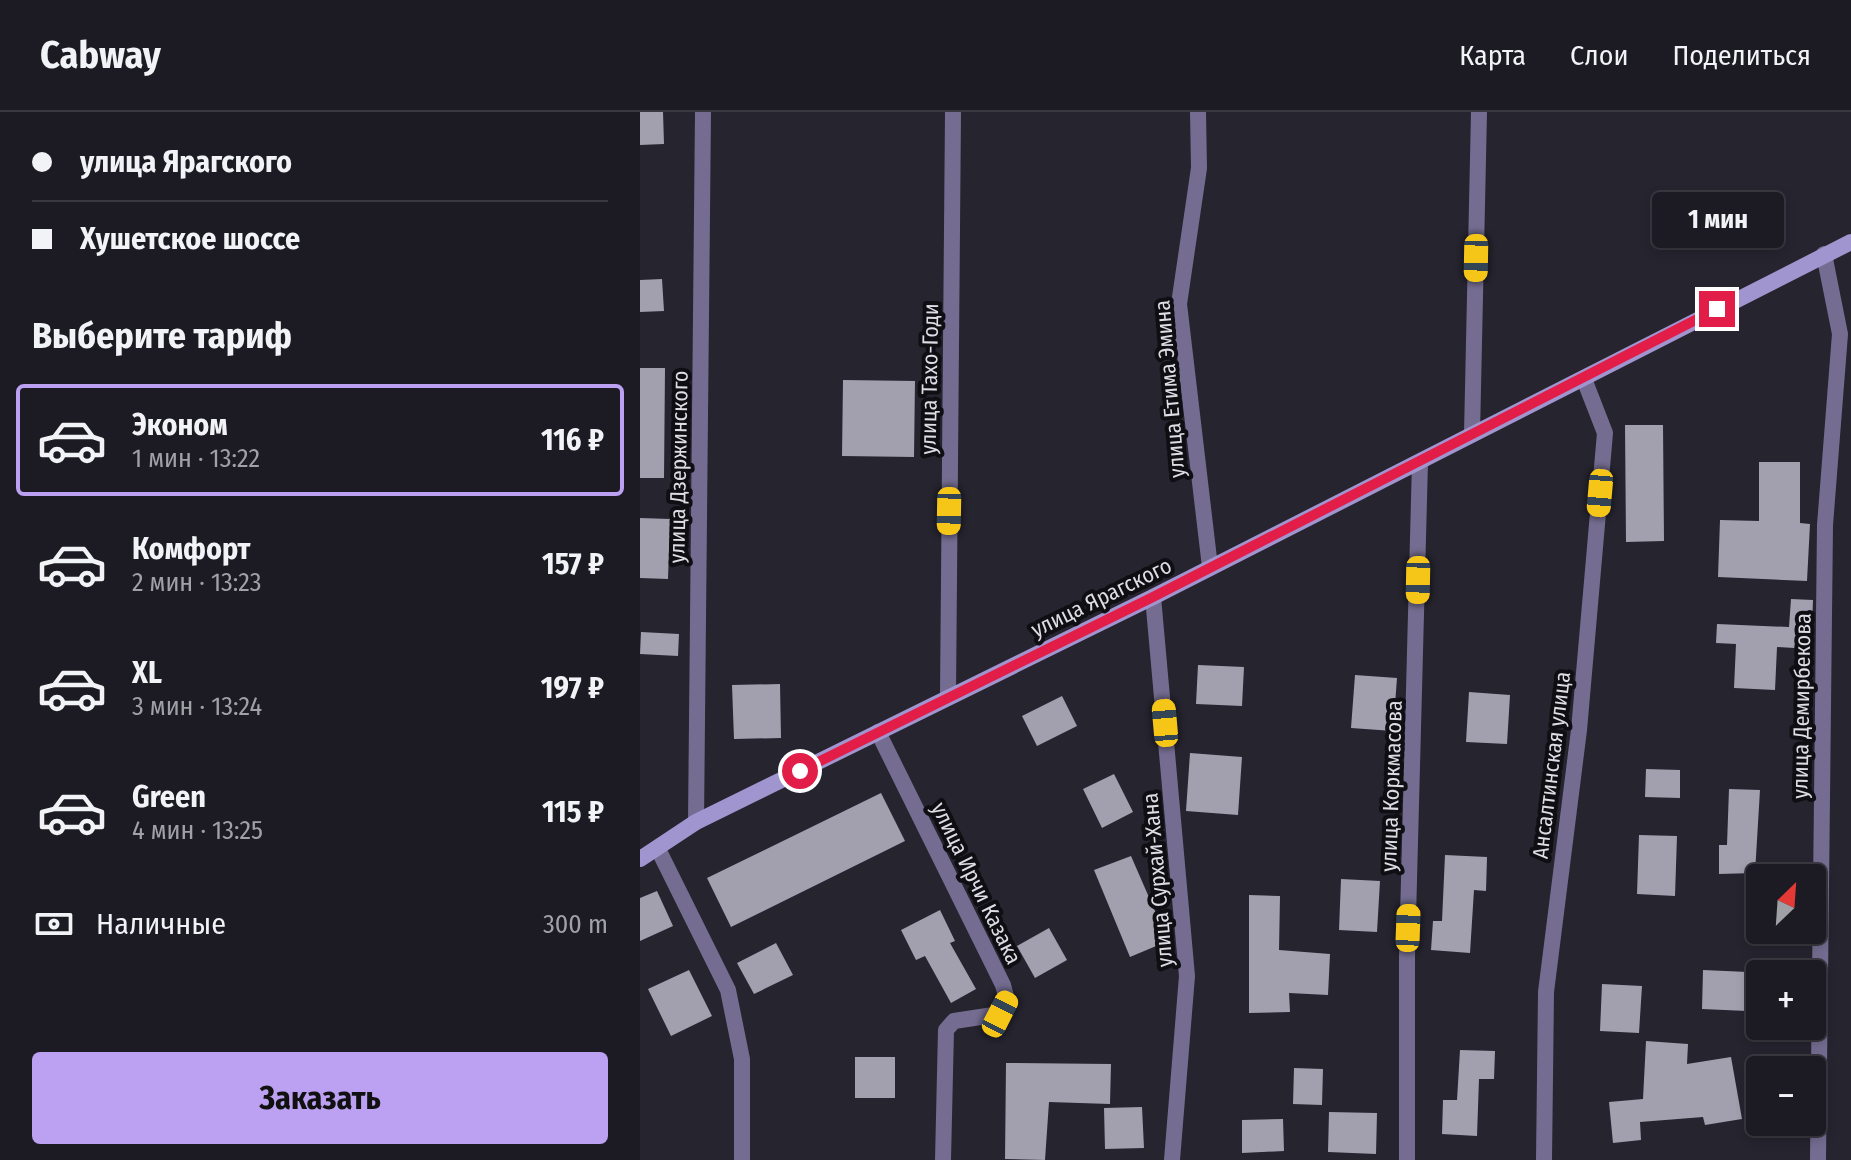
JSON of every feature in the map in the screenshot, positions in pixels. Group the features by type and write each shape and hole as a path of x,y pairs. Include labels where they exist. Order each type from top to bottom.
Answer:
{"main road":[{"name":"улица Ярагского","path":"640,859 696,822 948,695 1153,597 1851,242"}],"street":[{"name":"улица Дзержинского","path":"696,822 703,112"},
{"name":"улица Тахо-Годи","path":"948,695 953,112"},
{"name":"улица Етима Эмина","path":"1198,112 1199,168 1179,304 1210,567"},
{"path":"1472,434 1479,112"},
{"name":"улица Демирбекова","path":"1818,1160 1825,525 1840,334 1824,254"},
{"name":"Ансалтинская улица","path":"1544,1160 1546,992 1579,730 1605,433 1584,379"},
{"name":"улица Коркмасова","path":"1407,1160 1407,956 1420,462"},
{"name":"улица Сурхай-Хана","path":"1153,597 1187,976 1172,1160"},
{"name":"улица Ирчи Казака","path":"878,732 1007,1000 1000,1014 954,1021 946,1030 943,1160"},
{"path":"658,849 728,990 742,1059 742,1160"}],"building":[{"path":"640,112 663,112 664,144 640,145"},
{"path":"662,279 664,311 640,312 640,280"},
{"path":"640,368 665,368 664,478 640,478"},
{"path":"843,380 915,381 914,457 842,456"},
{"path":"1625,425 1663,425 1664,541 1626,542"},
{"path":"1759,462 1800,462 1800,523 1810,524 1807,581 1718,577 1720,520 1759,521"},
{"path":"640,518 670,519 668,579 640,578"},
{"path":"1791,599 1813,600 1811,649 1777,647 1775,690 1734,688 1736,644 1716,643 1717,624 1789,627"},
{"path":"641,632 679,634 678,656 640,654"},
{"path":"1198,665 1244,667 1242,706 1196,704"},
{"path":"1355,675 1397,678 1393,731 1351,728"},
{"path":"780,684 781,738 734,739 732,685"},
{"path":"1469,692 1510,695 1507,744 1466,742"},
{"path":"1062,696 1077,726 1037,746 1022,716"},
{"path":"1190,753 1242,757 1238,815 1186,811"},
{"path":"1646,769 1680,770 1680,798 1645,797"},
{"path":"1114,774 1133,812 1102,828 1083,789"},
{"path":"1729,789 1760,790 1756,864 1746,864 1746,873 1719,874 1719,845 1727,845"},
{"path":"881,793 905,841 731,927 707,878"},
{"path":"1639,835 1677,836 1675,896 1637,894"},
{"path":"1445,855 1487,857 1486,891 1474,890 1470,953 1431,950 1433,921 1442,921"},
{"path":"1131,856 1168,941 1130,957 1094,870"},
{"path":"1341,879 1380,881 1377,932 1339,930"},
{"path":"657,891 673,926 640,941 640,898"},
{"path":"1249,895 1280,896 1279,950 1330,954 1328,995 1289,993 1290,1012 1249,1013"},
{"path":"940,910 955,941 950,943 976,989 951,1003 925,956 916,960 901,930"},
{"path":"1049,928 1067,960 1035,978 1017,946"},
{"path":"776,943 793,975 754,994 737,963"},
{"path":"689,970 712,1016 671,1036 648,989"},
{"path":"1703,970 1746,972 1746,1011 1702,1009"},
{"path":"1602,984 1642,986 1639,1033 1600,1031"},
{"path":"1646,1041 1688,1044 1687,1064 1731,1057 1742,1119 1705,1125 1703,1117 1640,1122 1641,1140 1613,1143 1609,1102 1643,1099"},
{"path":"1460,1050 1495,1051 1494,1079 1479,1079 1477,1136 1442,1134 1443,1100 1457,1100"},
{"path":"855,1057 895,1057 895,1098 855,1098"},
{"path":"1006,1063 1111,1064 1110,1104 1049,1102 1045,1160 1005,1159"},
{"path":"1294,1068 1323,1069 1322,1105 1293,1104"},
{"path":"1142,1107 1144,1148 1105,1149 1104,1108"},
{"path":"1329,1112 1377,1113 1376,1154 1328,1152"},
{"path":"1283,1119 1284,1151 1242,1153 1242,1120"}],"route":[{"path":"800,771 948,695 1153,597 1717,309"}]}
